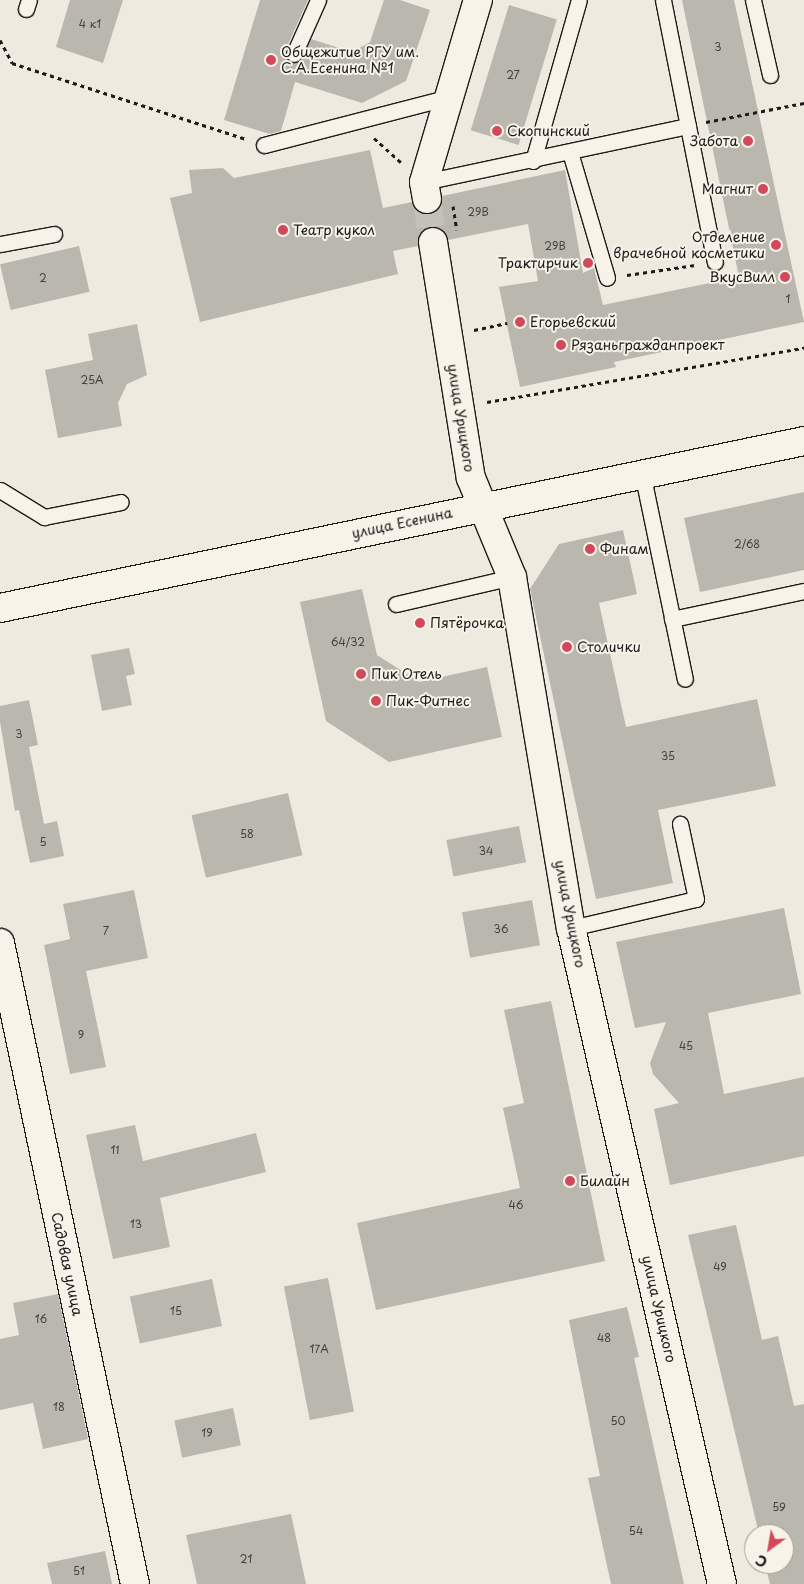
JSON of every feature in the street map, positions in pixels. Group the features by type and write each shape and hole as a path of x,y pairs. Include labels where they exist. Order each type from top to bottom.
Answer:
{"street":[{"path":"433,186 449,97 477,0"},
{"name":"улица Урицкого","path":"446,238 471,478 512,577 571,928 722,1584"},
{"name":"улица Есенина","path":"0,608 482,506 643,477 804,441"},
{"name":"Садовая улица","path":"0,943 135,1584"}],"lane":[{"path":"294,54 318,0"},
{"path":"533,161 579,0"},
{"path":"663,0 715,262"},
{"path":"753,0 770,75"},
{"path":"264,145 356,123 449,97"},
{"path":"433,186 570,152 688,126"},
{"path":"570,152 606,278"},
{"path":"0,244 54,234"},
{"path":"643,477 684,679"},
{"path":"0,490 44,517 121,502"},
{"path":"396,604 512,577"},
{"path":"672,619 804,591"},
{"path":"571,928 696,899 680,824"}],"path":[{"path":"0,40 12,63 264,145"},
{"path":"688,126 804,103"},
{"path":"356,123 433,186 446,238"},
{"path":"606,278 715,262"},
{"path":"472,320 476,339"},
{"path":"474,330 507,323"},
{"path":"487,402 804,348"},
{"path":"485,393 488,411"}],"building":[{"path":"70,0 123,0 103,63 56,47"},
{"path":"260,0 308,0 285,51 287,60 294,63 302,58 311,39 352,52 370,42 384,0 400,0 430,10 406,81 362,103 295,82 281,131 270,134 224,120"},
{"path":"682,0 734,0 804,322 614,362 616,367 520,387 499,287 538,281 528,224 448,240 439,228 430,227 419,236 418,246 393,251 398,274 200,322 170,198 192,193 189,170 223,168 234,178 370,150 383,208 412,202 422,214 437,211 442,196 565,170 583,273 594,268 603,305 739,277"},
{"path":"509,5 557,20 519,145 471,130"},
{"path":"79,246 90,292 11,310 0,264"},
{"path":"137,324 147,375 127,384 118,403 122,426 58,438 45,370 93,360 88,334"},
{"path":"804,492 804,570 700,592 684,518"},
{"path":"623,530 637,594 599,603 626,727 757,699 776,786 658,810 673,883 596,899 530,589 559,544"},
{"name":"Пик Отель","path":"362,589 377,655 419,682 487,667 502,737 389,762 326,721 300,602"},
{"path":"129,648 135,674 126,676 132,705 102,711 91,655"},
{"path":"29,700 38,745 29,747 44,824 57,821 64,856 30,863 19,810 15,811 0,722 0,706"},
{"path":"288,793 302,855 206,878 192,815"},
{"path":"519,826 526,862 453,876 446,840"},
{"path":"134,890 148,958 86,971 106,1067 70,1074 44,945 70,939 63,904"},
{"path":"532,900 540,945 470,958 462,912"},
{"path":"784,908 801,994 708,1013 724,1094 804,1077 804,1156 670,1185 654,1109 679,1103 653,1074 650,1063 666,1022 635,1028 616,942"},
{"path":"551,1001 605,1261 376,1310 357,1223 520,1188 503,1108 524,1103 504,1010"},
{"path":"135,1125 143,1161 256,1133 266,1172 160,1198 170,1247 113,1259 86,1135"},
{"path":"736,1225 762,1340 778,1336 794,1406 804,1404 804,1584 770,1584 768,1574 794,1574 794,1524 757,1524 688,1235"},
{"path":"328,1278 354,1412 310,1420 284,1287"},
{"path":"212,1279 222,1326 140,1343 130,1296"},
{"path":"58,1294 88,1439 43,1449 33,1403 0,1410 0,1339 19,1335 13,1303"},
{"path":"627,1307 639,1357 634,1358 684,1584 611,1584 588,1478 600,1476 569,1320"},
{"path":"233,1408 241,1445 182,1458 174,1420"},
{"path":"291,1514 306,1584 197,1584 186,1535"},
{"path":"105,1551 112,1584 52,1584 47,1563"}],"tunnel":[{"path":"427,199 433,242"}],"place":[{"name":"Общежитие РГУ им. С.А.Есенина №1","path":"271,60"},
{"name":"Скопинский","path":"497,131"},
{"name":"Забота","path":"748,141"},
{"name":"Магнит","path":"763,189"},
{"name":"Театр кукол","path":"283,230"},
{"name":"Отделение врачебной косметики","path":"776,245"},
{"name":"Трактирчик","path":"588,263"},
{"name":"ВкусВилл","path":"785,277"},
{"name":"Егорьевский","path":"520,322"},
{"name":"Рязаньгражданпроект","path":"561,345"},
{"name":"Финам","path":"590,549"},
{"name":"Пятёрочка","path":"420,623"},
{"name":"Столички","path":"567,647"},
{"name":"Пик Отель","path":"361,674"},
{"name":"Пик-Фитнес","path":"376,701"},
{"name":"Билайн","path":"570,1181"}]}
